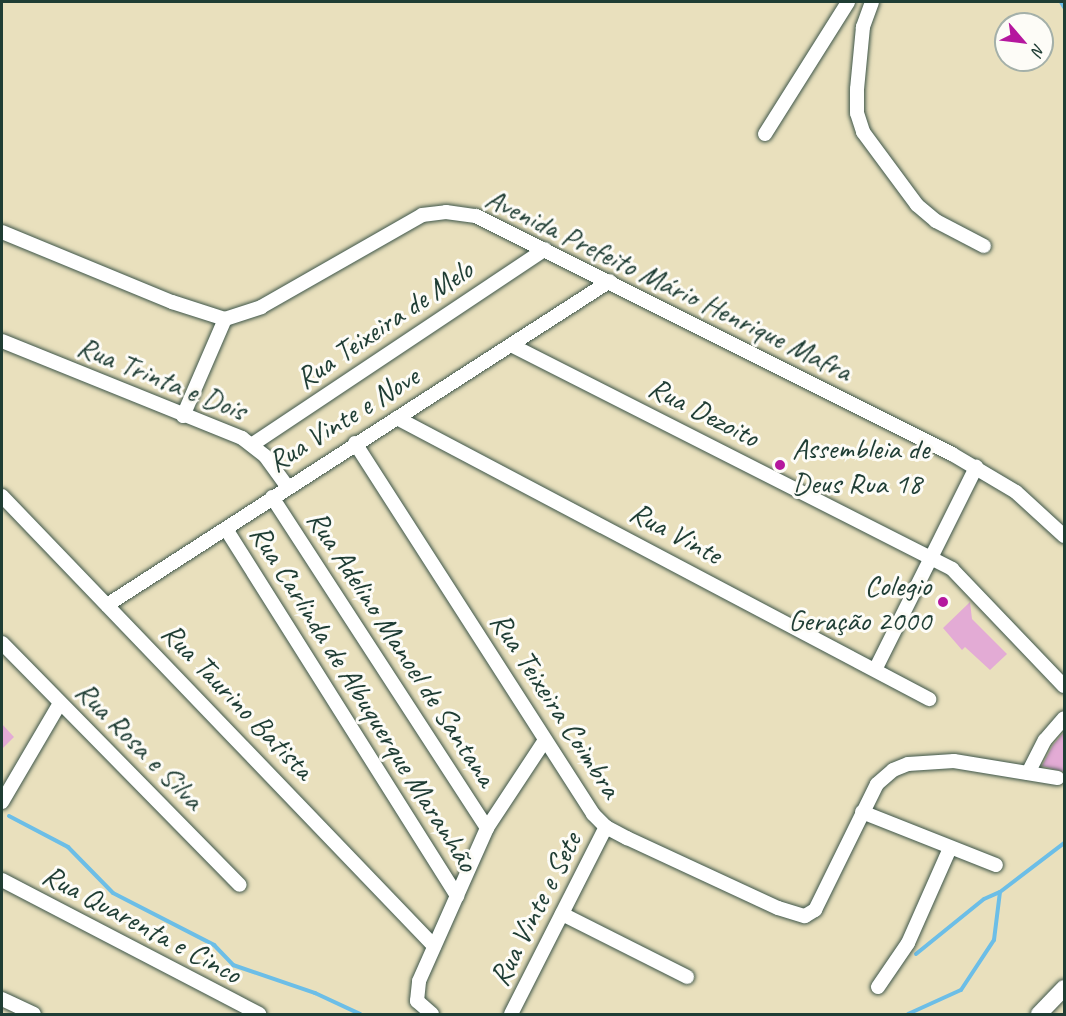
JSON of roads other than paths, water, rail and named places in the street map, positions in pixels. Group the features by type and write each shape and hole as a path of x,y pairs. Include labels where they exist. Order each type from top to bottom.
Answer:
{"street":[{"path":"765,134 848,2"},
{"path":"872,2 863,27 857,89 857,113 863,132 917,205 936,221 984,246"},
{"name":"Avenida Prefeito Mário Henrique Mafra","path":"225,319 261,307 422,215 446,212 476,216 610,281 976,467 1016,492 1065,536"},
{"path":"2,232 172,303 225,319 183,416"},
{"name":"Rua Teixeira de Melo","path":"253,444 545,249"},
{"name":"Rua Vinte e Nove","path":"107,605 226,529 287,486 610,281"},
{"name":"Rua Trinta e Dois","path":"2,341 253,444 287,486"},
{"name":"Rua Dezoito","path":"511,345 933,558 971,586 1065,686"},
{"name":"Rua Vinte","path":"397,418 876,668 929,699"},
{"name":"Rua Teixeira Coimbra","path":"355,443 545,740 606,827 778,908 805,916 815,910 862,812 885,776 908,764 954,761 1058,778"},
{"path":"876,668 933,558 976,467"},
{"name":"Rua Taurino Batista","path":"2,496 434,946"},
{"name":"Rua Adelino Manoel de Santana","path":"272,497 487,828"},
{"name":"Rua Carlinda de Albuquerque Maranhão","path":"226,529 458,896"},
{"name":"Rua Rosa e Silva","path":"2,643 240,885"},
{"path":"2,802 60,704"},
{"path":"1028,773 1040,748 1065,718"},
{"path":"432,1014 420,1007 416,994 434,946 487,828 545,740"},
{"path":"862,812 996,865"},
{"name":"Rua Vinte e Sete","path":"511,1014 606,827"},
{"path":"878,987 908,943 950,848"},
{"name":"Rua Quarenta e Cinco","path":"2,880 259,1014"},
{"path":"562,914 687,977"},
{"path":"1039,1014 1065,988"},
{"path":"2,999 33,1014"}],"waterway":[{"path":"1061,2 1064,7"},
{"path":"9,816 68,847 113,893 214,945 233,965 315,993 360,1014"},
{"path":"908,1014 961,990 994,940 1000,892 1064,843"},
{"path":"916,954 984,899 1000,892"}],"place":[{"name":"Assembleia de Deus Rua 18","path":"780,465"},
{"name":"Colegio Geração 2000","path":"943,602"}]}
